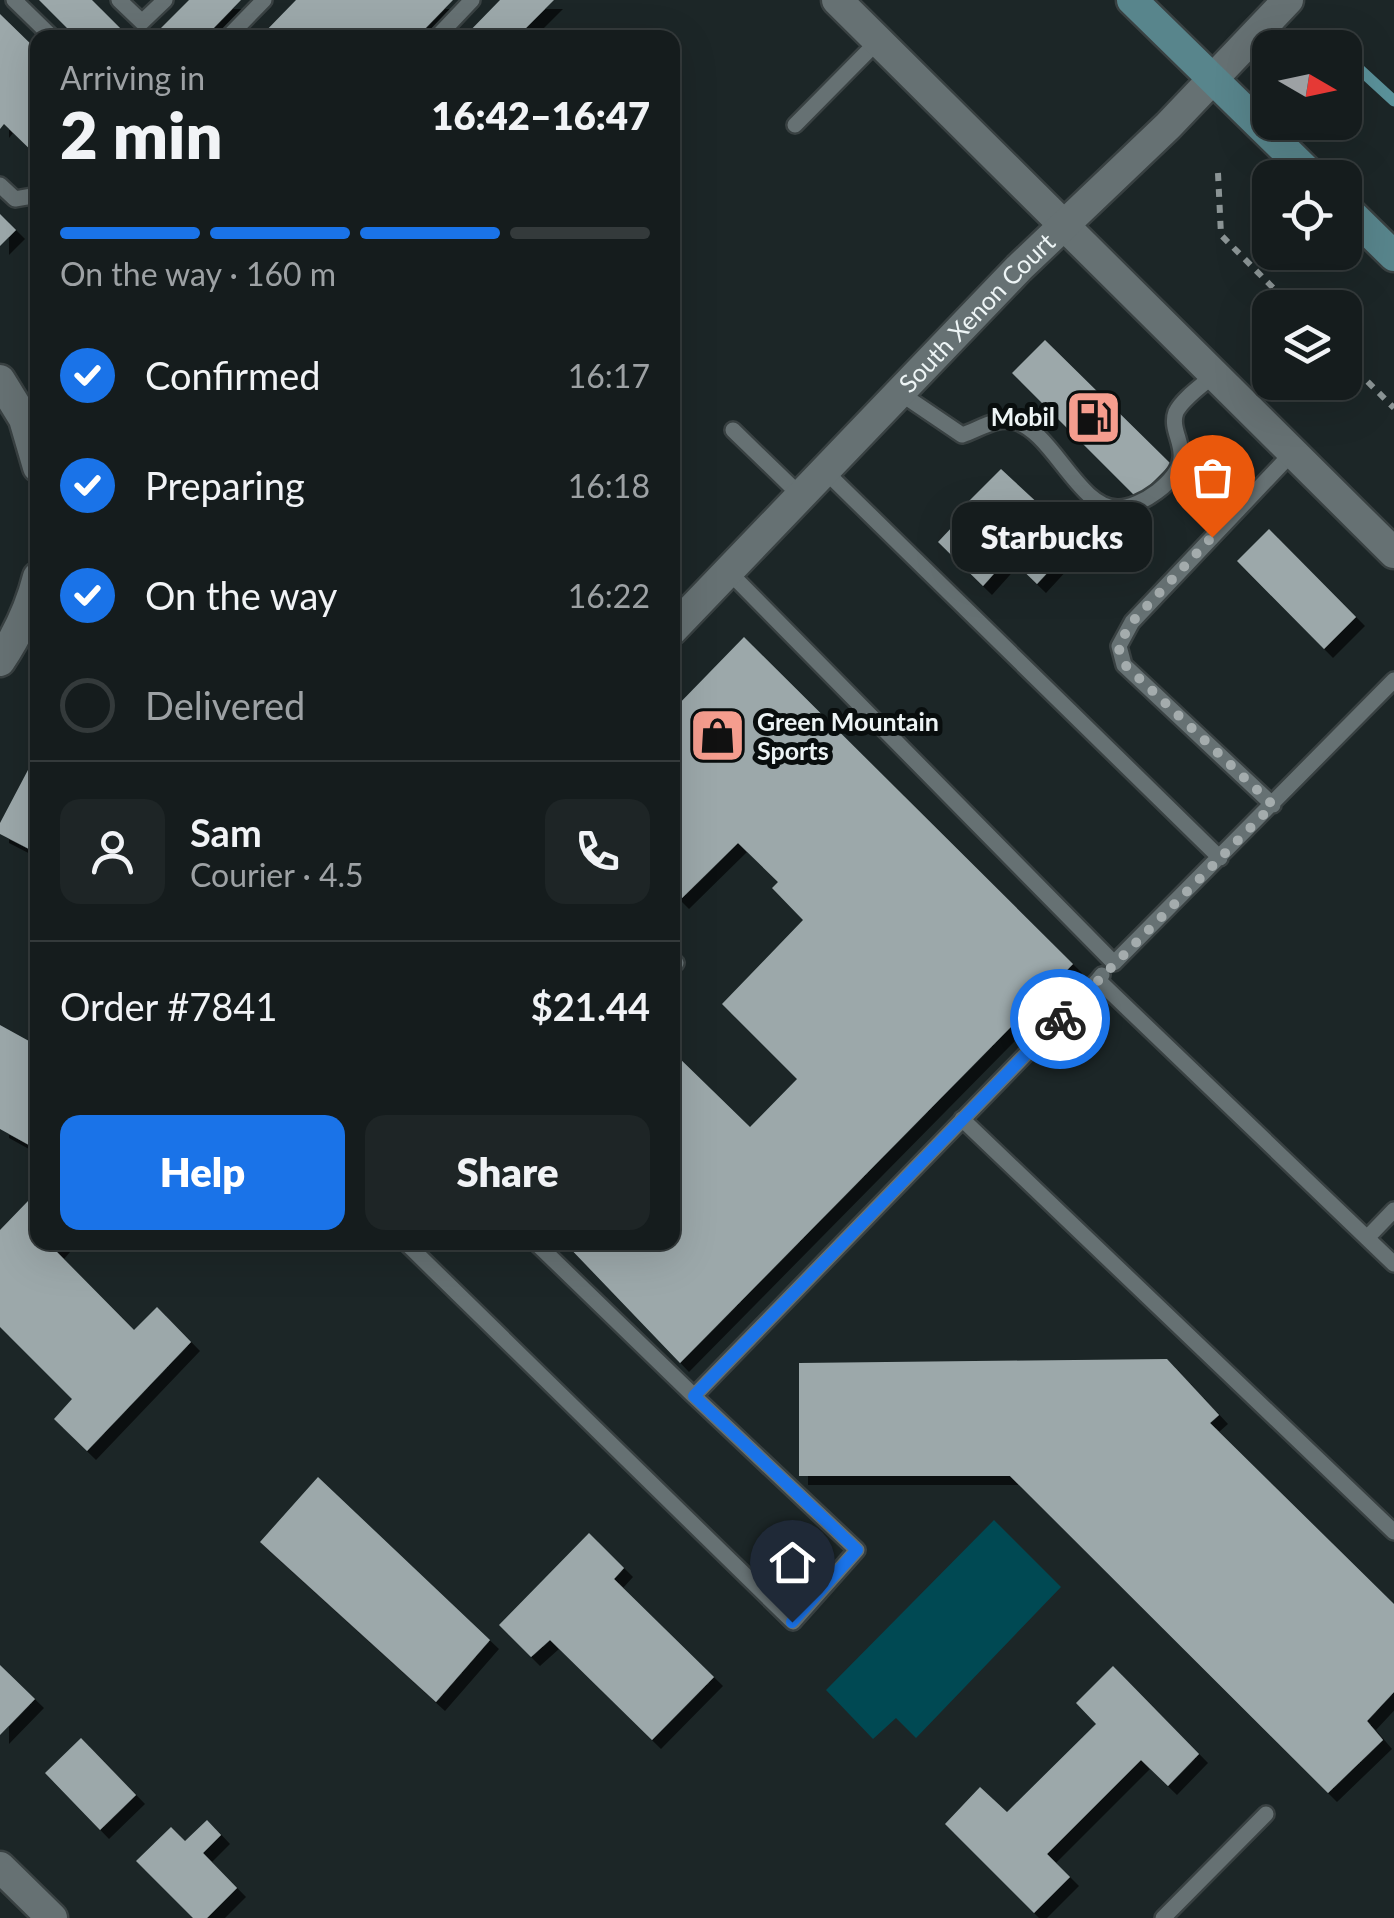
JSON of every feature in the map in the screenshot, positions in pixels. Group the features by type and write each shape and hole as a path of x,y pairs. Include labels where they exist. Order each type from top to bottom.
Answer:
{"main road":[{"path":"1132,0 1296,160"},
{"path":"1362,225 1394,256"}],"street":[{"path":"837,0 1394,553"},
{"name":"South Xenon Court","path":"680,622 1064,223 1168,126 1288,0"},
{"path":"0,380 24,420 30,440"},
{"path":"0,662 27,636 30,606"},
{"path":"0,1867 52,1918"}],"lane":[{"path":"14,0 45,30"},
{"path":"119,0 142,22 164,0"},
{"path":"235,30 264,0"},
{"path":"444,30 472,0"},
{"path":"795,125 878,40"},
{"path":"0,184 14,199 30,197"},
{"path":"900,393 962,435 1012,420 1028,427 1098,502 1119,508 1144,500 1174,476 1181,458 1174,424 1177,410 1215,374"},
{"path":"733,430 801,496"},
{"path":"1273,805 1124,664 1118,646 1132,622 1293,452"},
{"path":"825,471 1220,858"},
{"path":"729,572 1114,963"},
{"path":"694,1396 1114,963 1391,688"},
{"path":"1098,980 1394,1264"},
{"path":"962,1119 1394,1532"},
{"path":"1367,1238 1394,1210"},
{"path":"413,1250 792,1622 857,1550 544,1250"},
{"path":"1163,1918 1266,1814"}],"path":[{"path":"1218,173 1221,235 1275,290"},
{"path":"1362,376 1394,408"}],"shaded area":[{"path":"994,1520 1061,1587 916,1738 896,1718 873,1739 826,1690"}],"building":[{"path":"39,0 92,0 122,30 69,30"},
{"path":"189,0 241,0 212,30 159,30"},
{"path":"296,0 453,0 424,30 267,30"},
{"path":"500,0 554,0 524,30 471,30"},
{"path":"0,14 30,43 30,149 4,124 0,129"},
{"path":"0,214 16,230 0,246"},
{"path":"1045,340 1171,464 1137,498 1012,373"},
{"path":"1001,469 1056,520 1051,525 1073,545 1037,584 1009,557 983,586 938,542 970,508 966,504"},
{"path":"1269,529 1356,617 1324,649 1237,561"},
{"path":"744,637 1073,964 680,1363 572,1250 680,1250 680,1059 750,1127 797,1079 722,1004 803,920 772,888 778,882 738,843 680,900 680,703"},
{"path":"30,766 30,849 0,834 0,823"},
{"path":"0,1025 30,1042 30,1146 0,1129"},
{"path":"28,1201 30,1250 55,1250 134,1330 157,1307 191,1342 87,1451 54,1419 72,1399 0,1327 0,1230"},
{"path":"1167,1359 1219,1415 1210,1423 1394,1604 1394,1692 1367,1721 1383,1740 1328,1793 1010,1476 799,1476 799,1363"},
{"path":"318,1477 490,1640 436,1702 260,1542"},
{"path":"589,1533 624,1568 614,1579 714,1677 652,1740 550,1640 531,1657 499,1625"},
{"path":"0,1665 35,1699 0,1735"},
{"path":"1113,1666 1199,1754 1168,1786 1141,1760 1047,1854 1070,1877 1034,1913 945,1824 980,1787 1007,1812 1096,1724 1076,1703"},
{"path":"81,1738 136,1795 100,1830 45,1773"},
{"path":"207,1820 221,1835 203,1853 237,1888 207,1918 193,1918 136,1861 171,1827 185,1841"}],"waterway":[{"path":"1362,72 1394,101"}],"way so far":[{"path":"1060,1019 1273,805 1124,664 1118,646 1132,622 1212,537"}],"place":[{"name":"Mobil","path":"1094,417"},
{"name":"Starbucks","path":"1212,537"},
{"name":"Green Mountain Sports","path":"718,736"}],"route":[{"path":"792,1622 857,1550 694,1396 1060,1019"}]}
